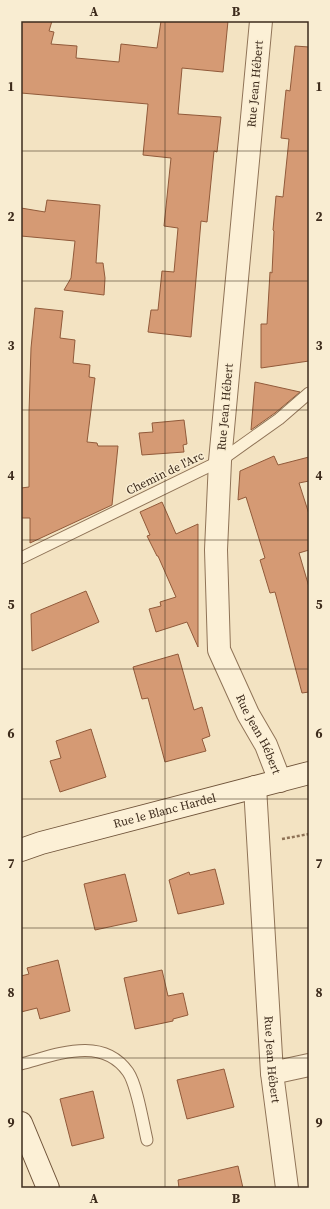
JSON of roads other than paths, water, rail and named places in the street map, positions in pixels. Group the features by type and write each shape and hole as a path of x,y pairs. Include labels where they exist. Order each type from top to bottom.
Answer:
{"street":[{"name":"Rue Jean Hébert","path":"261,21 220,461 216,550 219,650 248,714 266,744 280,781"},
{"name":"Rue le Blanc Hardel","path":"21,850 41,843 309,773"},
{"name":"Rue Jean Hébert","path":"254,787 272,1073 287,1188"},
{"path":"272,1073 309,1065"},
{"path":"21,1123 48,1188"}],"lane":[{"name":"Chemin de l'Arc","path":"21,558 220,461 279,419 309,393"},
{"path":"21,1064 70,1050 96,1051 116,1060 128,1073 135,1090 147,1140"}]}
